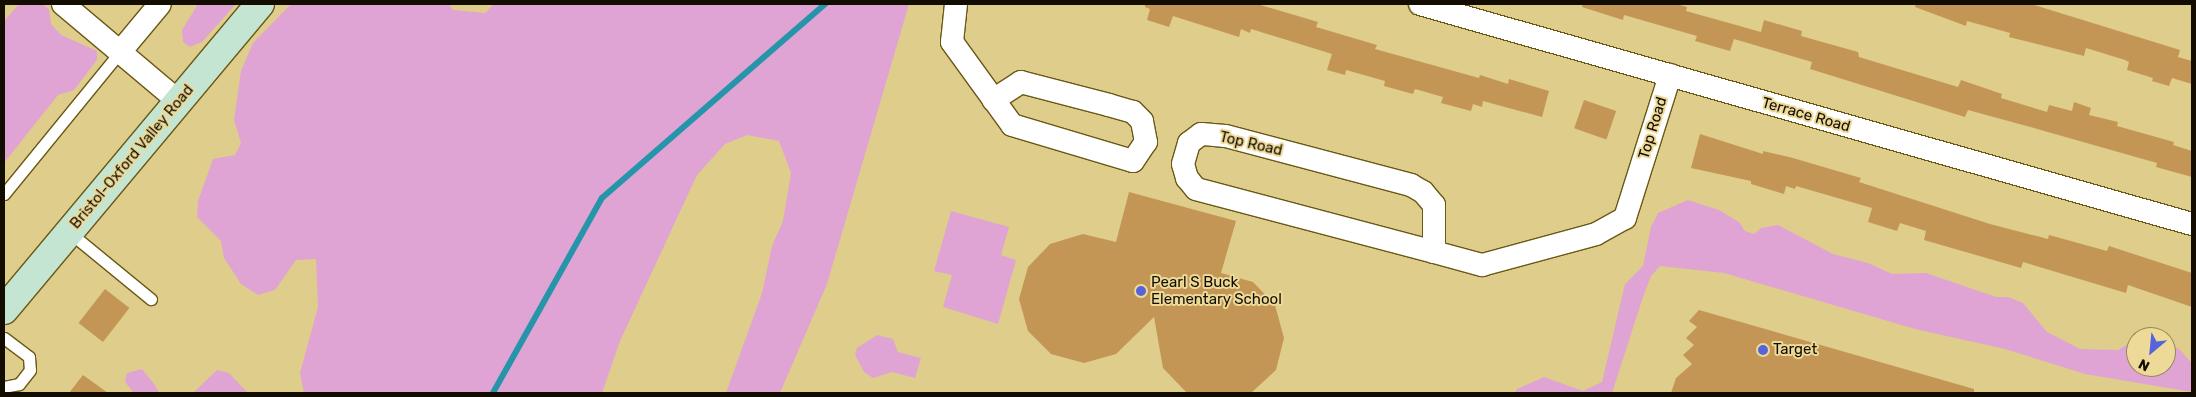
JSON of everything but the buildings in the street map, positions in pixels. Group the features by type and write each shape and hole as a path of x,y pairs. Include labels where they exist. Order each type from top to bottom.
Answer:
{"main road":[{"name":"Bristol-Oxford Valley Road","path":"4,310 260,4"}],"street":[{"path":"63,4 178,101"},
{"path":"120,52 160,4"},
{"path":"956,4 952,42 993,100 1012,125 1133,161 1146,142 1142,121 1133,112 1109,105 1022,82 993,100"},
{"name":"Terrace Road","path":"1420,4 2192,224"},
{"name":"Top Road","path":"1434,252 1434,205 1423,192 1411,185 1225,136 1201,134 1189,143 1183,164 1187,178 1196,189 1482,265 1596,234 1624,218 1670,75"}],"lane":[{"path":"4,194 120,52"},
{"path":"69,232 152,299"},
{"path":"4,338 29,357 30,370 19,384 4,386"}],"shaded area":[{"path":"19,4 42,4 49,9 51,24 61,35 97,51 97,60 74,90 58,95 4,163 4,21"},
{"path":"198,4 236,4 202,42 190,47 183,42 182,30"},
{"path":"291,4 449,4 453,10 485,13 494,4 909,4 827,284 780,393 726,393 762,293 772,246 783,221 791,173 779,141 747,135 725,144 697,175 620,341 602,393 304,393 300,373 318,307 316,259 296,260 275,290 258,295 241,284 224,258 221,241 197,217 198,201 213,159 235,155 241,143 234,120 241,71 253,43"},
{"path":"1688,200 1719,210 1739,222 1745,231 1754,234 1761,228 1778,225 1833,254 1868,263 1892,274 1926,273 1996,297 2008,297 2023,303 2047,332 2080,349 2118,350 2126,345 2126,377 2176,377 2176,348 2192,363 2192,392 2085,374 2005,349 1915,329 1724,273 1660,266 1651,276 1612,393 1515,393 1517,389 1544,377 1583,391 1602,382 1625,284 1643,266 1651,227 1658,213"},
{"path":"951,211 1009,227 1001,255 1016,260 998,324 943,307 952,275 934,271"},
{"path":"877,335 893,339 898,352 921,358 915,378 892,372 873,378 864,372 855,355 857,348"},
{"path":"142,369 159,393 134,393 125,382 127,373"},
{"path":"217,370 229,373 248,393 193,393"}],"waterway":[{"path":"493,393 602,198 825,4"}],"place":[{"name":"Pearl S Buck Elementary School","path":"1141,291"},
{"name":"Target","path":"1763,350"}]}
